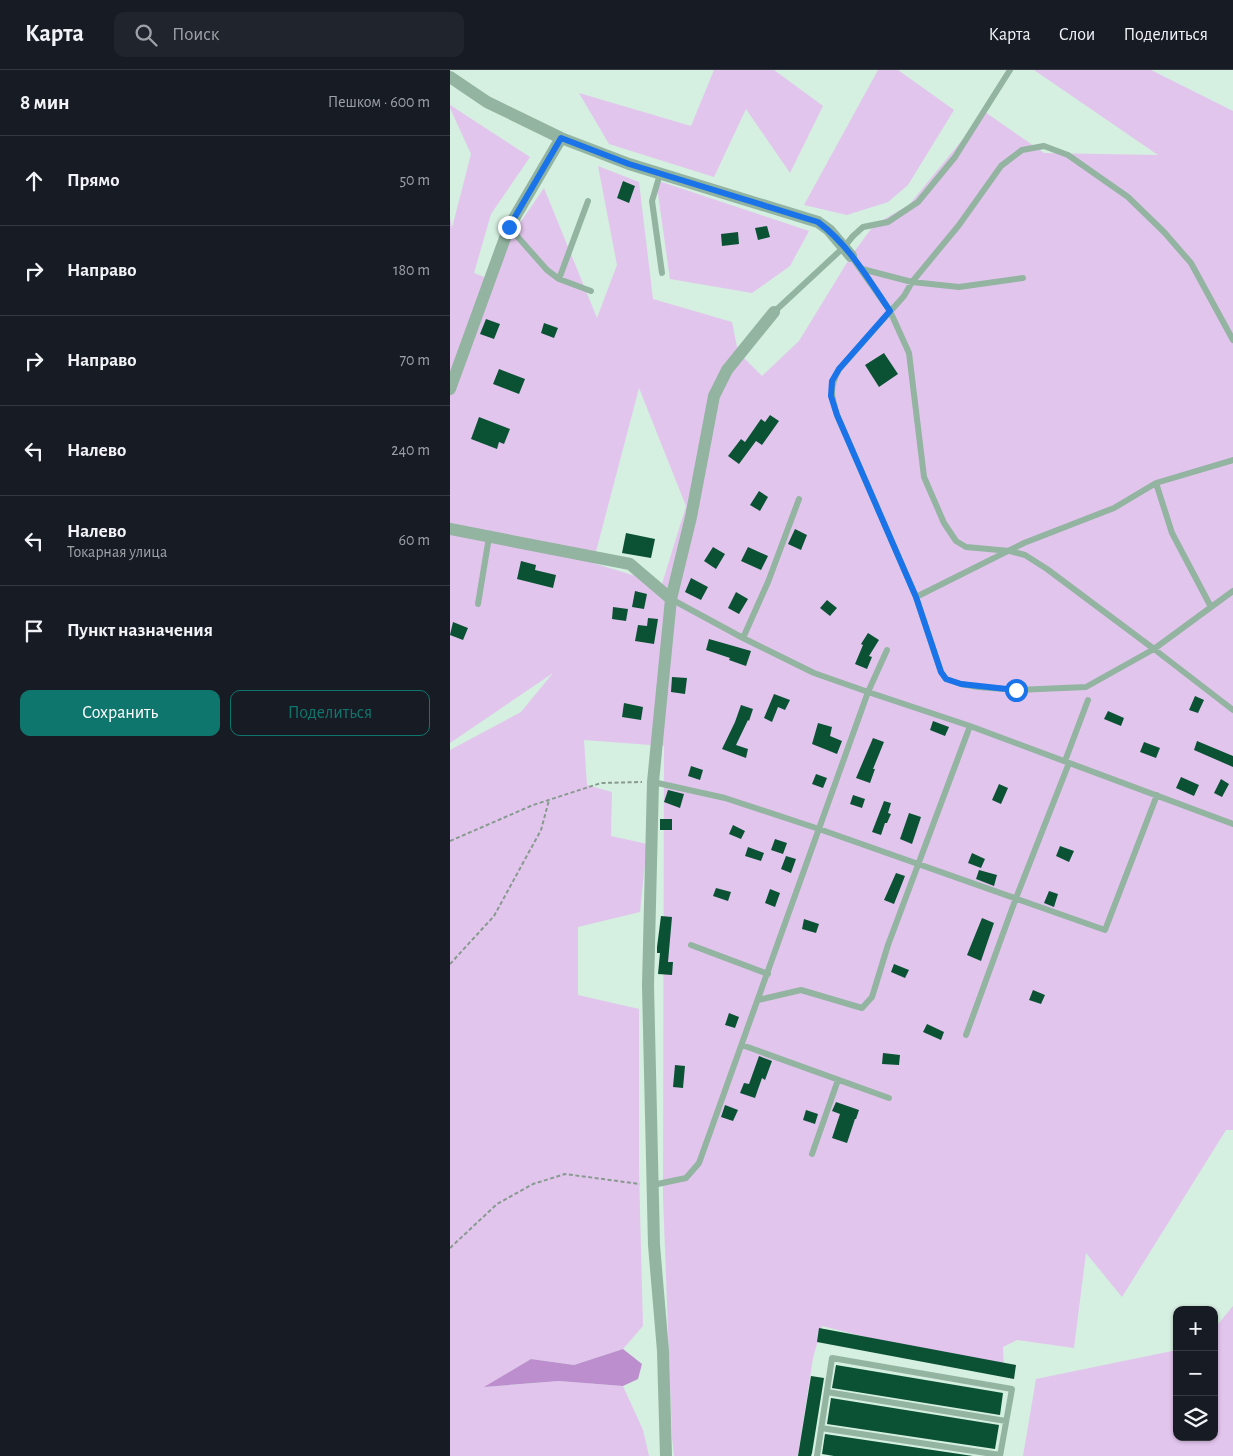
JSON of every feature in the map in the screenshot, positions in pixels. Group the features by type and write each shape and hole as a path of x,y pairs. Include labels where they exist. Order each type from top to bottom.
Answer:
{"street":[{"path":"450,77 487,102 561,138 629,164 818,222 829,230 848,251"},
{"path":"450,389 509,227 561,138"},
{"path":"666,1456 663,1351 654,1244 648,985 652,782 671,599 691,517 714,396 727,370 774,312"},
{"path":"450,529 630,564 671,599"}],"lane":[{"path":"774,312 848,251 852,236 863,227 888,222 918,202 955,157 1010,70"},
{"path":"1233,340 1191,263 1164,232 1128,197 1068,155 1044,146 1022,150 1001,166 959,225 912,282 904,296 839,369 832,381 831,396 837,415 916,597 941,672 946,679 961,684 1016,690 1086,687 1154,649 1233,590"},
{"path":"660,174 652,201 662,273"},
{"path":"559,279 588,201"},
{"path":"509,227 547,270 559,279 591,291"},
{"path":"848,251 890,311 909,353 924,477 944,524 956,541 966,547 1010,551 1025,555 1047,569 1233,710"},
{"path":"862,269 912,282 959,287 1023,278"},
{"path":"916,597 1024,543 1114,508 1156,483 1233,460"},
{"path":"1156,483 1172,533 1211,607"},
{"path":"742,638 768,582 799,499"},
{"path":"478,604 488,537"},
{"path":"671,599 742,638 814,673 970,726 1233,824"},
{"path":"653,1185 686,1178 699,1163 868,692 887,650"},
{"path":"966,1035 1088,700"},
{"path":"758,1000 801,990 862,1008 872,997 888,945 970,726"},
{"path":"652,782 725,798 819,829 1105,930 1157,795"},
{"path":"690,945 768,974"},
{"path":"742,1045 889,1098"},
{"path":"812,1154 838,1080"},
{"path":"817,1456 826,1392 832,1358 1012,1389 1000,1456 821,1428"},
{"path":"826,1392 1006,1421"}],"path":[{"path":"450,841 533,805 601,783 652,782"},
{"path":"450,964 494,916 541,830 549,800"},
{"path":"450,1248 498,1204 533,1184 564,1174 653,1185"}],"shaded area":[{"path":"714,70 774,70 823,106 790,173 746,109 714,177 609,144 579,93 691,126"},
{"path":"878,70 898,70 954,110 908,185 888,202 847,215 804,205"},
{"path":"1034,70 1151,70 1233,111 1233,1130 1226,1130 1122,1297 1086,1253 1074,1348 1017,1340 1003,1347 1004,1372 822,1326 813,1358 798,1456 674,1456 663,1196 664,746 584,740 587,785 612,792 611,836 647,844 640,912 578,927 578,995 639,1009 639,1171 643,1326 623,1349 574,1365 531,1359 485,1387 559,1381 623,1386 643,1430 649,1456 450,1456 450,750 521,712 553,673 450,743 450,218 452,228 471,154 450,105 530,157 491,214 474,273 492,280 513,233 544,188 597,318 617,265 598,166 639,182 653,299 732,322 738,352 762,376 799,341 851,256 874,225 909,205 985,112 1044,153 1158,155","holes":["639,388 686,506 662,584 593,563"]},
{"path":"656,180 809,231 790,266 752,293 670,279"},
{"path":"1233,1306 1233,1456 1023,1456 1036,1379 1173,1351 1173,1441 1218,1441 1218,1324"},
{"path":"623,1349 642,1364 638,1379 623,1386 559,1381 484,1387 531,1359 574,1365"}],"building":[{"path":"623,181 635,186 629,203 617,198"},
{"path":"767,226 770,237 758,240 755,228"},
{"path":"738,232 739,244 722,246 721,234"},
{"path":"486,319 500,324 494,339 480,334"},
{"path":"544,323 558,328 554,338 541,333"},
{"path":"884,353 898,374 879,387 865,365"},
{"path":"499,369 525,379 519,394 493,384"},
{"path":"770,415 779,421 762,445 756,441 739,464 728,456 741,439 745,442 761,419 765,422"},
{"path":"479,417 510,429 504,444 499,442 497,449 471,439"},
{"path":"759,491 768,497 760,511 750,505"},
{"path":"795,529 807,535 801,550 788,544"},
{"path":"626,533 655,539 651,558 622,553"},
{"path":"713,547 725,554 716,569 704,561"},
{"path":"748,547 768,556 761,570 741,561"},
{"path":"521,561 536,565 535,570 556,575 553,588 517,579"},
{"path":"691,578 708,587 701,600 685,592"},
{"path":"635,591 647,594 644,609 632,607"},
{"path":"736,592 748,599 739,614 728,608"},
{"path":"827,600 837,608 830,616 820,608"},
{"path":"613,607 628,609 626,621 612,619"},
{"path":"648,618 658,619 654,644 635,641 638,625 647,626"},
{"path":"453,622 468,628 463,640 450,635"},
{"path":"868,633 879,640 869,656 872,657 867,669 855,664 863,645 861,644"},
{"path":"709,639 751,651 746,666 706,650"},
{"path":"672,677 687,678 685,694 671,692"},
{"path":"774,694 790,700 785,710 778,707 772,722 764,718"},
{"path":"1195,696 1204,700 1198,713 1189,710"},
{"path":"624,703 643,707 641,720 622,717"},
{"path":"741,705 753,709 749,721 736,745 748,749 746,758 722,749"},
{"path":"1108,711 1124,718 1121,726 1104,719"},
{"path":"933,721 949,727 945,736 930,730"},
{"path":"818,723 832,727 830,736 842,741 837,754 812,744"},
{"path":"873,738 884,742 873,769 875,769 870,783 856,778"},
{"path":"1197,741 1233,756 1233,767 1194,750"},
{"path":"1144,742 1160,748 1156,758 1140,752"},
{"path":"691,766 703,770 700,780 688,776"},
{"path":"816,774 827,778 823,788 812,784"},
{"path":"1181,777 1199,785 1194,796 1176,788"},
{"path":"1221,779 1229,784 1222,797 1214,793"},
{"path":"999,784 1008,788 1001,804 992,800"},
{"path":"668,790 684,794 680,808 664,802"},
{"path":"853,795 865,799 862,808 850,804"},
{"path":"884,801 891,803 888,813 891,814 887,823 885,823 881,835 872,832"},
{"path":"909,813 921,817 912,844 900,839"},
{"path":"660,819 672,819 672,830 660,830"},
{"path":"733,825 745,831 741,839 729,834"},
{"path":"775,839 787,843 783,854 771,850"},
{"path":"1060,846 1074,851 1069,862 1056,856"},
{"path":"748,847 764,853 761,861 745,856"},
{"path":"972,853 985,859 981,868 968,863"},
{"path":"786,856 796,859 791,873 781,869"},
{"path":"979,870 997,875 994,886 976,879"},
{"path":"896,873 905,876 894,904 884,900"},
{"path":"716,888 731,892 728,901 713,896"},
{"path":"770,889 780,893 775,907 765,903"},
{"path":"1049,891 1058,894 1054,907 1044,903"},
{"path":"661,916 672,917 668,962 673,962 672,975 658,974 660,953 657,953 657,947"},
{"path":"982,918 994,923 981,961 967,955"},
{"path":"804,919 819,924 816,933 802,929"},
{"path":"894,964 909,970 905,978 891,972"},
{"path":"1033,990 1045,995 1041,1004 1029,1000"},
{"path":"729,1013 739,1017 735,1028 725,1025"},
{"path":"927,1024 944,1032 941,1040 923,1032"},
{"path":"883,1053 900,1055 899,1065 882,1064"},
{"path":"759,1056 772,1061 765,1080 762,1078 755,1098 740,1093 744,1083 749,1084"},
{"path":"675,1065 685,1066 683,1088 673,1087"},
{"path":"836,1102 859,1110 847,1143 832,1138 840,1114 832,1111"},
{"path":"725,1105 738,1110 733,1121 721,1117"},
{"path":"806,1110 818,1114 815,1124 803,1120"},
{"path":"819,1328 1016,1365 1014,1379 817,1342"},
{"path":"836,1365 1003,1393 1000,1415 832,1388"},
{"path":"811,1376 824,1378 812,1453 811,1456 798,1456"},
{"path":"831,1398 999,1425 995,1449 827,1424"},
{"path":"825,1434 973,1456 834,1456 822,1454"}],"route":[{"path":"509,227 561,138 629,164 818,222 829,230 862,269 890,311 839,369 832,381 831,396 837,415 916,597 941,672 946,679 961,684 1016,690"}]}
